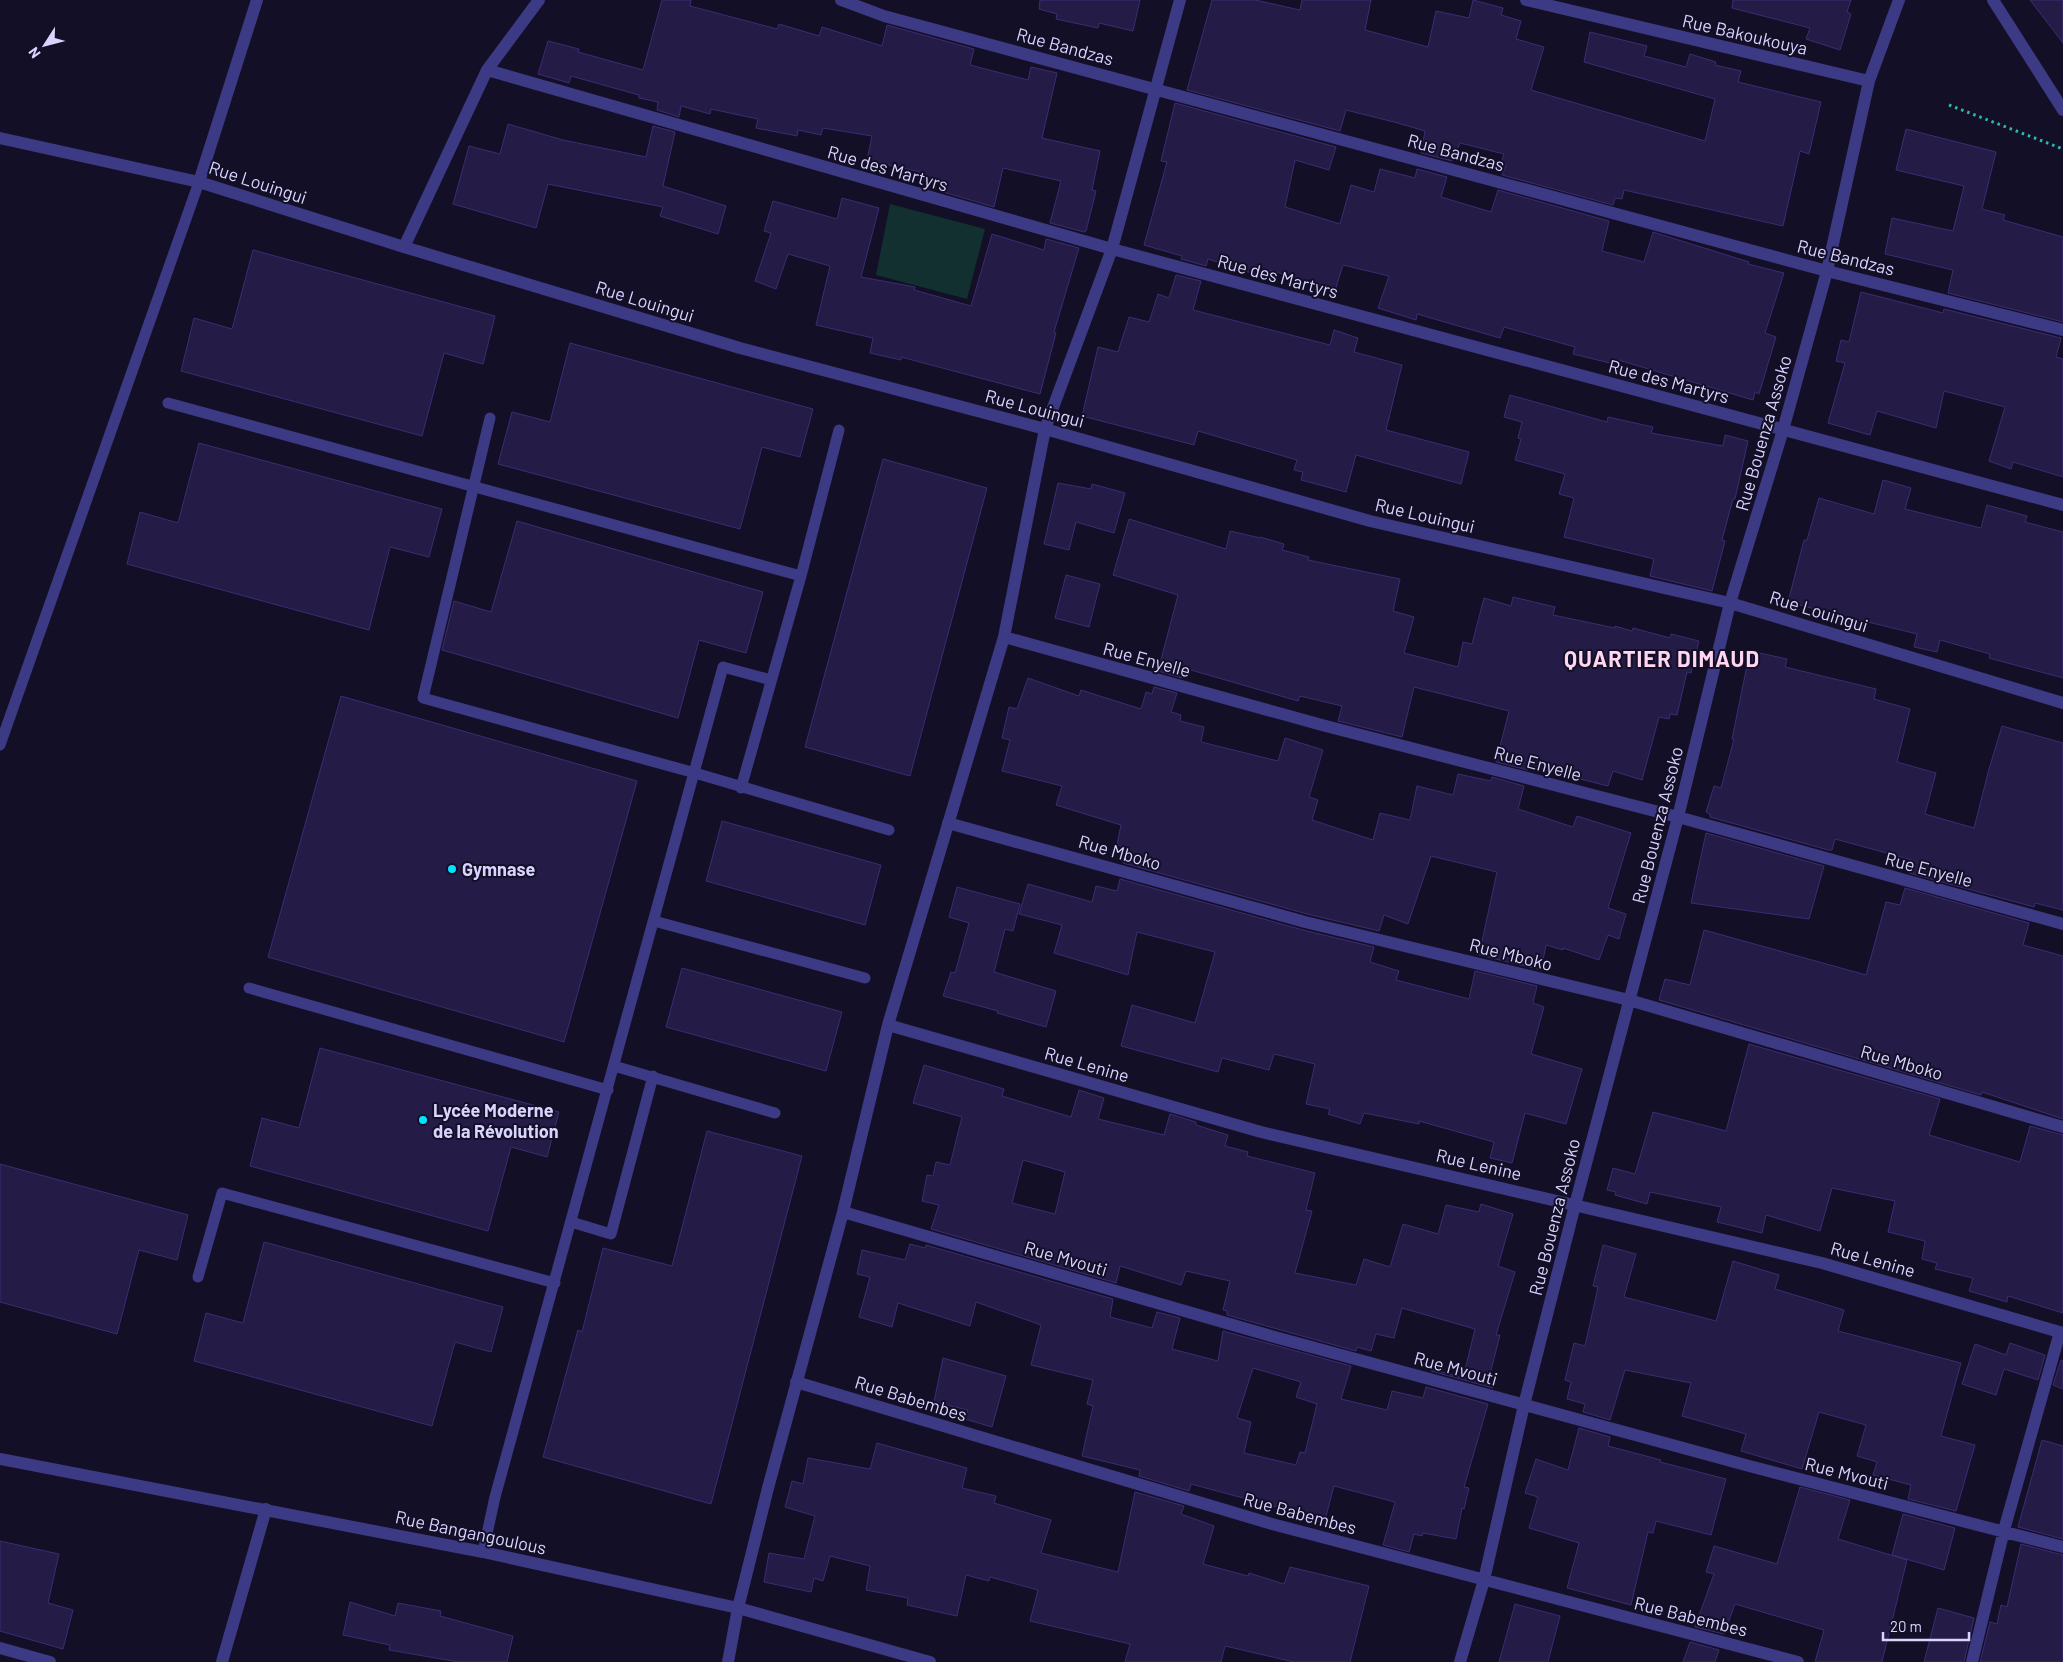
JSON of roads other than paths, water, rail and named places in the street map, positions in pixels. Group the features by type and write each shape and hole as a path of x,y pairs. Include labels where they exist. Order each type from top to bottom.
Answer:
{"street":[{"path":"199,182 257,0"},
{"path":"404,247 487,70 539,0"},
{"name":"Rue Bandzas","path":"842,0 884,16 1827,271 2063,330"},
{"path":"728,1662 738,1608 796,1382 843,1212 888,1025 1004,637 1045,429 1112,249 1180,0"},
{"name":"Rue Bakoukouya","path":"1526,0 1869,81"},
{"name":"Rue Bouenza Assoko","path":"1460,1662 1484,1580 1524,1405 1678,817 1730,603 1783,430 1827,271 1869,81 1899,0"},
{"path":"1993,0 2061,102"},
{"name":"Rue des Martyrs","path":"487,70 1112,249 2063,505"},
{"name":"Rue Louingui","path":"0,138 199,182 404,247 740,348 1045,429 1370,521 1730,603 2063,703"},
{"name":"Rue Enyelle","path":"1004,637 1322,725 1678,817 2063,924"},
{"name":"Rue Mboko","path":"948,823 1305,922 1629,1000 2063,1127"},
{"name":"Rue Lenine","path":"888,1025 1261,1132 1822,1263 2061,1332"},
{"name":"Rue Mvouti","path":"843,1212 1271,1336 1753,1467 2004,1530 2063,1547"},
{"path":"1972,1662 2004,1530 2061,1332"},
{"name":"Rue Babembes","path":"796,1382 1262,1521 1798,1662"},
{"name":"Rue Bangangoulous","path":"0,1459 483,1552 738,1608 930,1662"},
{"path":"222,1662 266,1509"},
{"path":"0,1648 50,1662"}],"lane":[{"path":"0,745 199,182"},
{"path":"168,403 801,576"},
{"path":"490,418 423,698 695,773 889,830"},
{"path":"741,788 801,576 838,430"},
{"path":"483,1552 495,1496 723,667 772,680"},
{"path":"654,921 865,978"},
{"path":"249,988 608,1090"},
{"path":"614,1066 775,1113"},
{"path":"571,1222 612,1234 653,1076"},
{"path":"198,1277 222,1193 554,1283"}],"place":[{"name":"Gymnase","path":"452,869"},
{"name":"Lycée Moderne de la Révolution","path":"423,1120"}],"district":[{"name":"QUARTIER DIMAUD","path":"1662,658"}]}
